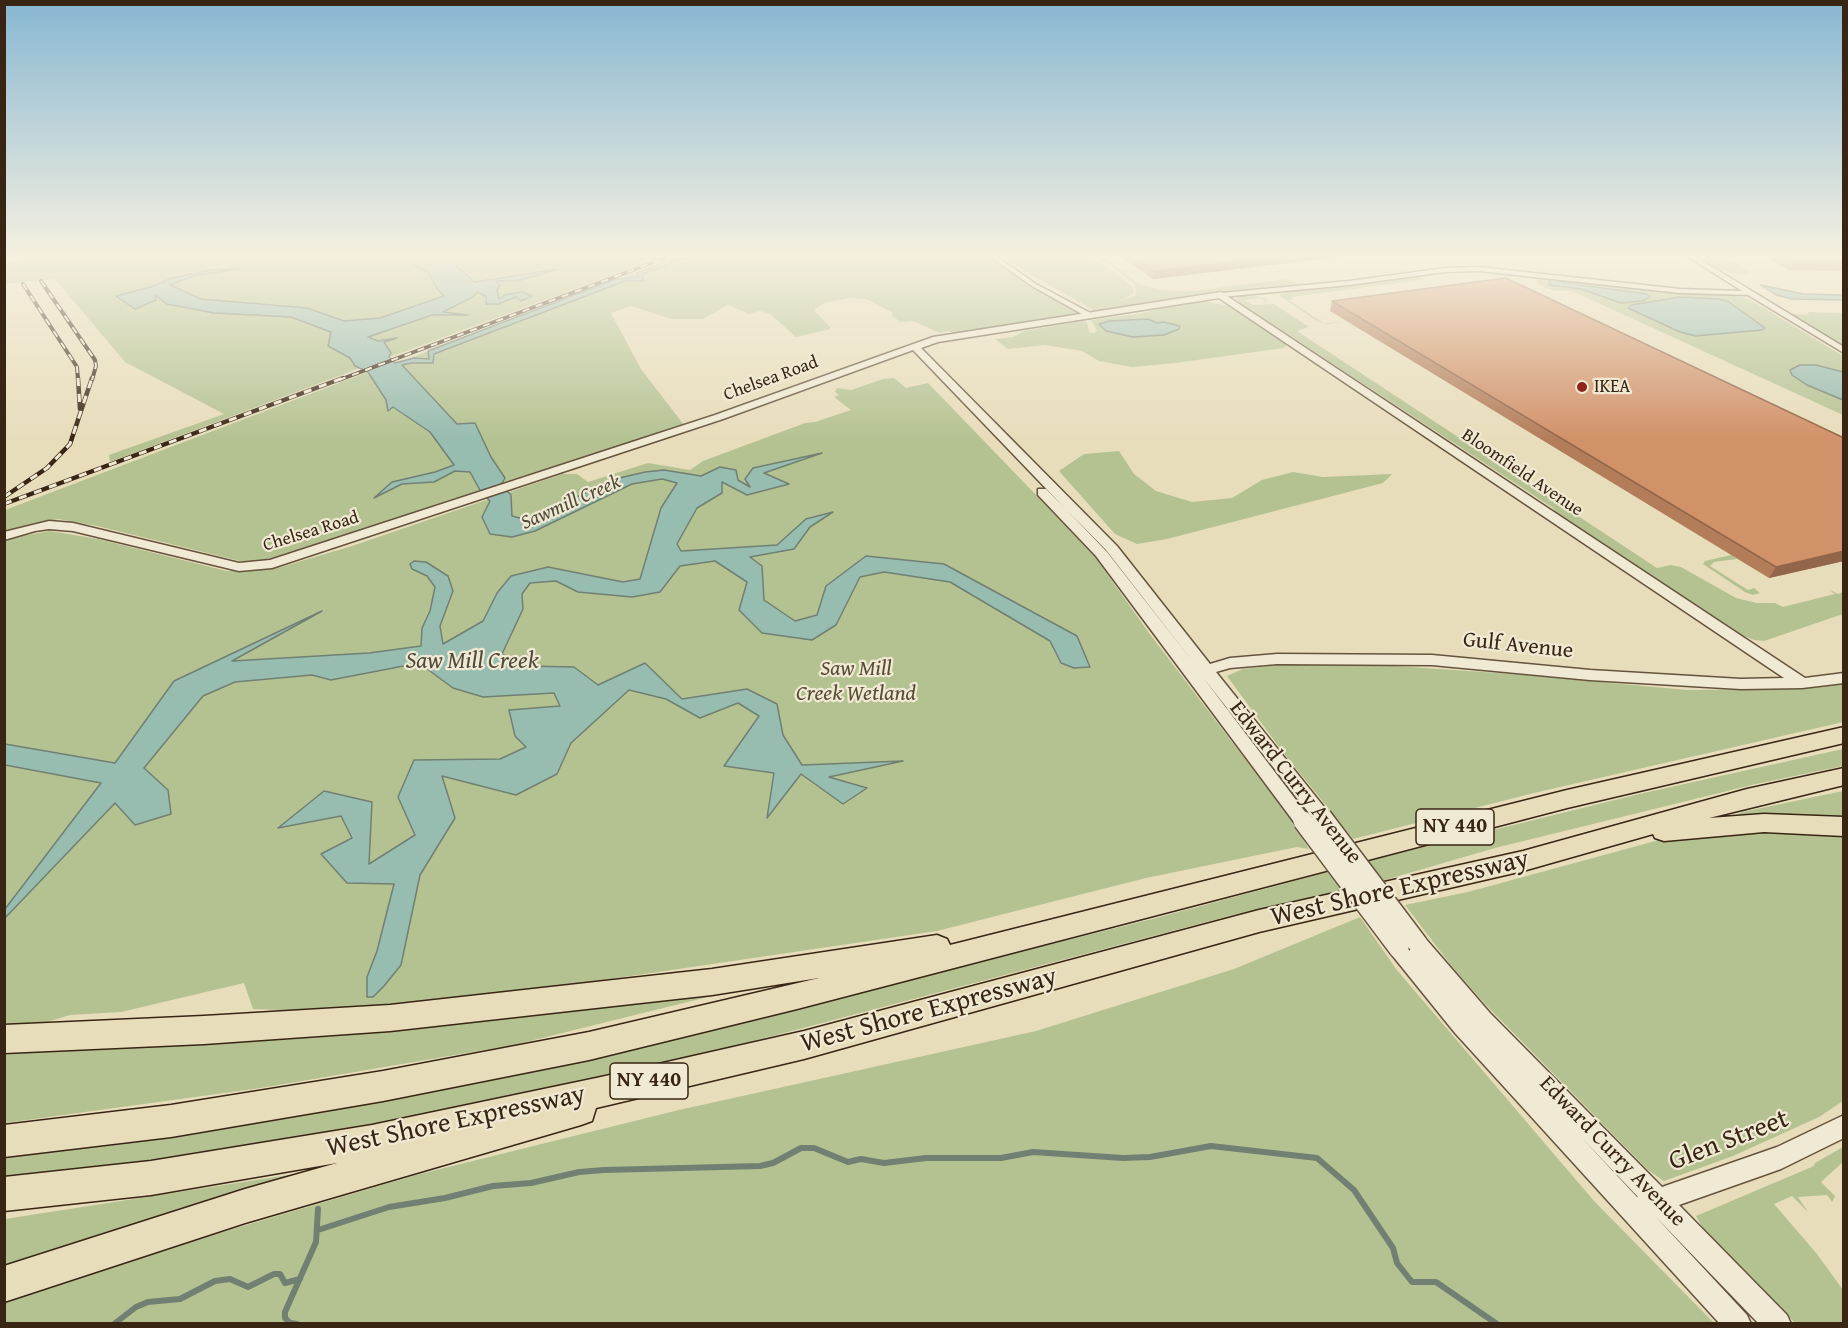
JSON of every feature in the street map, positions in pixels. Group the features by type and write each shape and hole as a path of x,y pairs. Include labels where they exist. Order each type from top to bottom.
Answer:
{"highway":[{"name":"West Shore Expressway","path":"4,1141 171,1121 383,1086 589,1046 797,996 1067,925 1568,799 1844,735"},
{"name":"West Shore Expressway","path":"4,1194 151,1178 372,1141 804,1045 1259,921 1523,861 1747,798 1844,776"},
{"path":"1523,861 1647,833 1764,823 1844,827"},
{"path":"4,1039 390,1018 712,982 1067,925"},
{"path":"4,1284 244,1206 804,1045"}],"street":[{"name":"Chelsea Road","path":"4,536 40,526 74,528 239,567 253,567 297,558 719,417 910,347 955,336 1092,316"},
{"name":"Bloomfield Avenue","path":"1252,316 1802,683"},
{"path":"1786,316 1844,351"},
{"name":"Edward Curry Avenue","path":"910,347 1101,554 1190,674 1313,819"},
{"name":"Edward Curry Avenue","path":"965,405 1112,549 1207,669 1463,1026 1738,1323"},
{"name":"Gulf Avenue","path":"1190,674 1230,663 1277,659 1432,660 1590,675 1741,684 1802,683 1844,678"},
{"name":"Edward Curry Avenue","path":"1408,947 1483,1020 1778,1323"},
{"name":"Glen Street","path":"1635,1211 1659,1200 1781,1157 1844,1126"}],"green space":[{"path":"86,316 502,316 390,357 355,366 360,368 110,462 109,455 224,414 125,362"},
{"path":"521,316 613,316 641,369 684,425 504,482 501,485 501,482 394,364"},
{"path":"662,316 708,316 703,319 671,319"},
{"path":"772,316 820,316 830,327 830,329 796,337"},
{"path":"892,316 1066,316 954,333 948,331 940,333 913,321 901,322"},
{"path":"1123,316 1245,316 1287,345 1284,348 1132,367 1099,361 1082,351 1045,345 1008,349 995,339 1013,337 1024,331 1082,321 1087,322 1089,332 1094,333 1097,331 1091,320","holes":["1148,319 1157,323 1164,322 1151,334 1140,336 1112,333 1101,327 1109,321"]},
{"path":"1260,316 1292,316 1309,327 1297,331 1657,568 1671,565 1681,567 1736,598 1757,603 1775,603 1783,607 1835,594 1828,589 1838,594 1843,592 1843,614 1764,641 1754,640 1735,632 1556,513 1553,508"},
{"path":"1627,316 1646,316 1679,332 1696,336 1765,328 1749,316 1777,316 1843,356 1843,372 1816,365 1800,365 1791,370 1792,375 1807,385 1843,400 1843,415"},
{"path":"1794,316 1843,316 1843,347"},
{"path":"368,372 435,431 470,472 481,492 452,499 306,549 271,559 244,562 97,526 58,519 5,533 5,510"},
{"name":"Saw Mill Creek Wetland","path":"894,378 906,388 928,383 1093,554 1149,633 1305,838 1303,839 1309,849 1297,847 1146,878 937,931 488,997 306,1011 253,1009 244,983 121,1012 70,1015 34,1026 5,1027 4,542 15,537 50,531 98,539 227,571 281,567 352,546 562,474 577,474 588,482 648,463 690,470 703,461 805,423 851,410 834,397 839,395 835,392 837,388 851,390 883,379"},
{"path":"1119,451 1134,474 1156,491 1192,502 1232,498 1262,480 1293,472 1323,477 1392,474 1383,483 1167,539 1137,544 1115,534 1059,471 1084,454"},
{"path":"1731,555 1737,559 1714,562 1710,566 1748,590 1754,588 1760,593 1753,595 1745,592 1703,564 1705,561"},
{"path":"1352,663 1513,674 1687,690 1788,689 1843,683 1843,722 1534,793 1353,839 1282,751 1227,676 1243,669 1271,666"},
{"path":"1843,749 1843,766 1756,784 1495,848 1330,896 1237,914 689,1058 363,1131 152,1163 5,1177 4,1156 558,1066 1152,919 1380,858 1639,794"},
{"path":"1843,791 1843,819 1738,814 1742,812"},
{"path":"1739,829 1843,833 1843,1101 1819,1117 1733,1156 1664,1181 1648,1170 1485,1004 1453,968 1405,905 1468,892 1659,840"},
{"path":"1360,917 1396,969 1594,1201 1714,1323 5,1324 4,1299 124,1261 416,1175 679,1110 1036,1031 1234,969"},
{"path":"744,988 514,1045 261,1088 5,1123 5,1050"},
{"path":"1843,1147 1843,1162 1821,1182 1835,1196 1832,1202 1827,1195 1798,1197 1808,1212 1792,1196 1774,1204 1817,1254 1843,1290 1843,1323 1795,1323 1704,1230 1696,1216 1814,1166 1815,1163"},
{"path":"333,1168 5,1276 5,1219"}],"water":[{"name":"Saw Mill Creek","path":"271,316 330,316 344,321 429,316 368,337 378,341 397,338 384,342 391,353 389,357 395,363 414,358 429,359 428,351 519,316 533,316 434,354 433,363 402,365 457,424 475,423 491,457 505,478 501,485 511,495 512,516 527,520 615,479 645,472 664,470 701,476 720,467 736,470 738,480 750,487 745,479 753,468 822,453 764,473 789,484 747,495 722,482 722,493 697,508 677,544 681,551 777,545 806,519 833,512 810,527 794,549 750,557 762,566 764,600 795,621 817,615 826,586 866,556 944,564 1077,636 1090,667 1074,668 1061,663 1050,641 950,582 884,572 860,577 836,625 812,640 762,633 739,610 747,582 715,561 680,566 660,592 632,597 578,592 556,581 530,583 522,594 523,609 502,654 525,666 574,667 598,685 645,663 682,699 747,689 777,704 783,735 802,765 903,761 829,777 867,788 843,804 801,774 767,818 774,773 724,766 759,716 738,703 700,718 666,699 629,690 571,743 557,774 516,795 442,776 455,818 420,875 401,965 373,997 367,997 367,977 377,951 394,884 347,883 321,854 352,838 341,816 278,828 324,791 372,802 369,864 415,835 398,797 414,760 500,759 526,747 515,736 509,710 560,706 554,693 483,697 453,688 419,663 331,680 312,675 235,682 203,696 144,768 168,790 171,814 135,825 115,803 5,918 5,909 101,783 5,765 5,744 115,763 174,681 322,611 232,661 369,653 421,646 422,628 430,611 435,587 427,576 412,569 410,564 414,561 426,562 448,576 453,591 440,626 443,644 483,621 497,593 511,576 548,567 623,582 640,579 661,508 677,483 662,479 632,484 535,531 512,537 490,534 482,517 490,501 481,492 470,472 455,471 434,482 402,484 374,498 392,482 454,465 430,432 393,407 388,411 386,400 368,372 355,366 350,358 328,346 331,332 291,317"},
{"path":"1645,316 1748,316 1765,328 1696,336 1680,332"},
{"path":"1148,319 1157,323 1164,322 1180,326 1179,329 1164,335 1133,337 1106,331 1099,324 1109,321"},
{"path":"1800,365 1816,365 1843,372 1843,400 1807,385 1792,375 1790,370"}],"building":[{"name":"IKEA","path":"1357,316 1586,316 1844,438 1844,551 1776,567"}],"waterway":[{"path":"318,1230 389,1207 445,1198 493,1186 531,1183 579,1172 604,1170 760,1166 773,1163 801,1148 814,1148 848,1162 861,1159 884,1163 926,1158 1001,1158 1033,1152 1123,1158 1150,1157 1211,1146 1317,1158 1354,1190 1393,1248 1397,1263 1412,1282 1436,1282 1497,1324"},
{"path":"300,1279 316,1242 318,1209"},
{"path":"114,1324 136,1307 148,1302 180,1299 215,1281 230,1279 248,1287 274,1274 280,1274 285,1283 300,1279"},
{"path":"297,1324 290,1323 285,1318 285,1312 300,1279"}],"railway":[{"path":"44,316 77,367 78,380"},
{"path":"65,316 95,360 96,366 92,380"},
{"path":"339,380 510,316"},
{"path":"78,378 80,409"},
{"path":"4,497 47,468 70,444 92,378"},
{"path":"4,504 343,378"}],"place":[{"name":"IKEA","path":"1582,387"}],"water label":[{"name":"Sawmill Creek","path":"571,503"}]}
